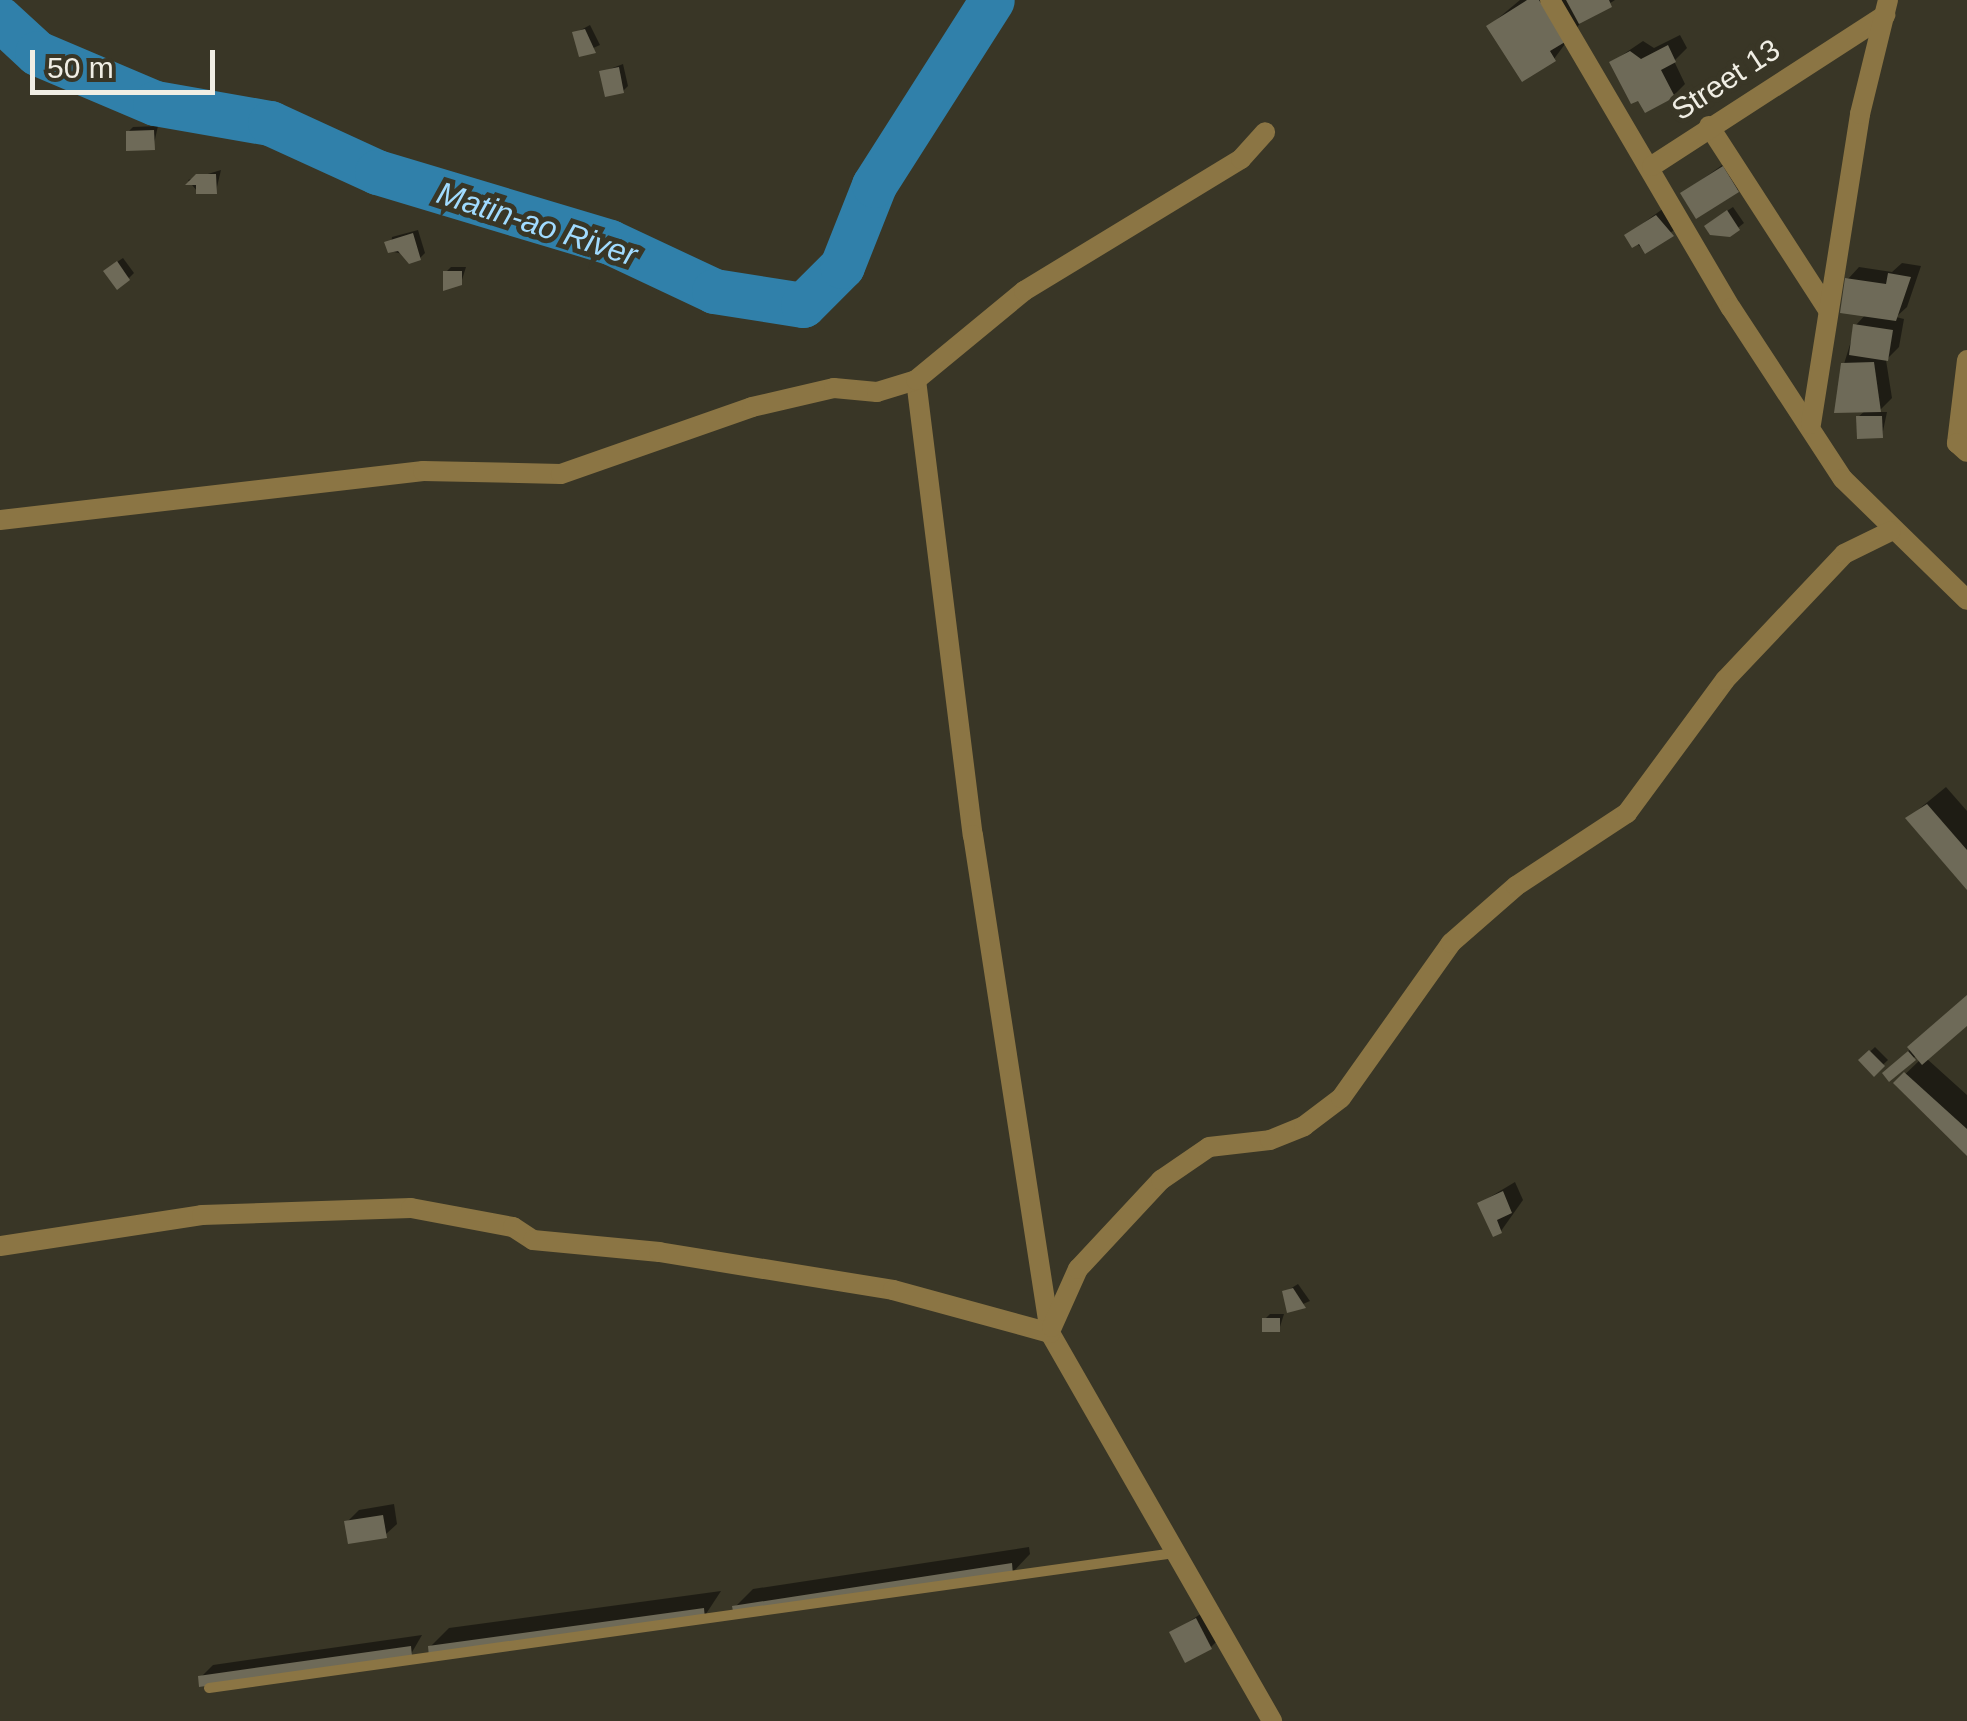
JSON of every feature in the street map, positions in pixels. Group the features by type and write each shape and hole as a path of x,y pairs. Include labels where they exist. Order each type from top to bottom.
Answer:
{"street":[{"path":"1550,0 1652,166 1731,308 1812,424 1852,492 1967,600"},
{"path":"1812,424 1860,114 1886,7"},
{"name":"Street 13","path":"1652,166 1886,7"},
{"path":"1710,126 1828,310"},
{"path":"0,520 394,473 561,474 752,408 834,388 877,392 916,380 1024,291 1241,159 1264,132"},
{"path":"1967,360 1957,443 1967,452"},
{"path":"916,380 973,835 1050,1333 1272,1721"},
{"path":"1050,1333 1066,1286 1148,1191 1209,1147 1286,1134 1341,1098 1451,942 1516,886 1627,812 1725,680 1844,554 1891,531"},
{"path":"0,1246 202,1215 410,1208 513,1227 533,1240 659,1252 893,1290 1050,1333"}],"lane":[{"path":"209,1688 1176,1552"}],"building":[{"path":"1527,0 1539,0 1565,42 1550,51 1556,61 1522,82 1486,26"},
{"path":"1566,0 1609,0 1612,7 1579,24"},
{"path":"585,29 596,53 579,57 572,32"},
{"path":"1668,45 1676,62 1661,70 1675,97 1645,113 1638,101 1631,104 1609,62 1630,51 1641,59"},
{"path":"619,67 624,93 605,97 599,71"},
{"path":"154,130 155,150 126,151 126,131"},
{"path":"1723,166 1739,192 1696,219 1680,193"},
{"path":"196,174 216,174 217,194 196,194 196,185 185,185"},
{"path":"1727,210 1740,230 1730,237 1710,235 1704,226"},
{"path":"1656,215 1674,236 1645,254 1639,244 1632,248 1624,235"},
{"path":"413,233 421,260 409,264 398,251 388,253 384,242"},
{"path":"117,261 130,280 117,290 103,271"},
{"path":"443,271 462,271 462,285 443,291"},
{"path":"1888,273 1911,277 1896,321 1840,313 1845,278 1886,284"},
{"path":"1853,324 1893,330 1888,361 1849,355"},
{"path":"1874,362 1881,412 1834,413 1841,363"},
{"path":"1856,416 1882,416 1883,438 1857,439"},
{"path":"1927,804 1967,850 1967,890 1905,818"},
{"path":"1967,995 1967,1026 1922,1065 1907,1047"},
{"path":"1869,1050 1885,1066 1874,1077 1858,1060"},
{"path":"1908,1051 1916,1060 1889,1082 1882,1073"},
{"path":"1904,1072 1967,1129 1967,1156 1893,1083"},
{"path":"1503,1191 1512,1213 1497,1220 1502,1233 1493,1237 1477,1203"},
{"path":"1293,1288 1306,1308 1287,1313 1282,1291"},
{"path":"1262,1318 1280,1318 1280,1332 1262,1332"},
{"path":"383,1515 387,1538 348,1544 344,1521"},
{"path":"1012,1563 1013,1575 734,1617 732,1606"},
{"path":"704,1608 705,1619 429,1657 428,1646"},
{"path":"1196,1618 1212,1649 1185,1663 1169,1632"},
{"path":"411,1646 412,1656 199,1687 198,1676"}],"waterway":[{"name":"Matin-ao River","path":"0,19 37,53 155,103 270,123 377,172 610,242 714,291 803,305 842,266 874,185 992,0"}]}
